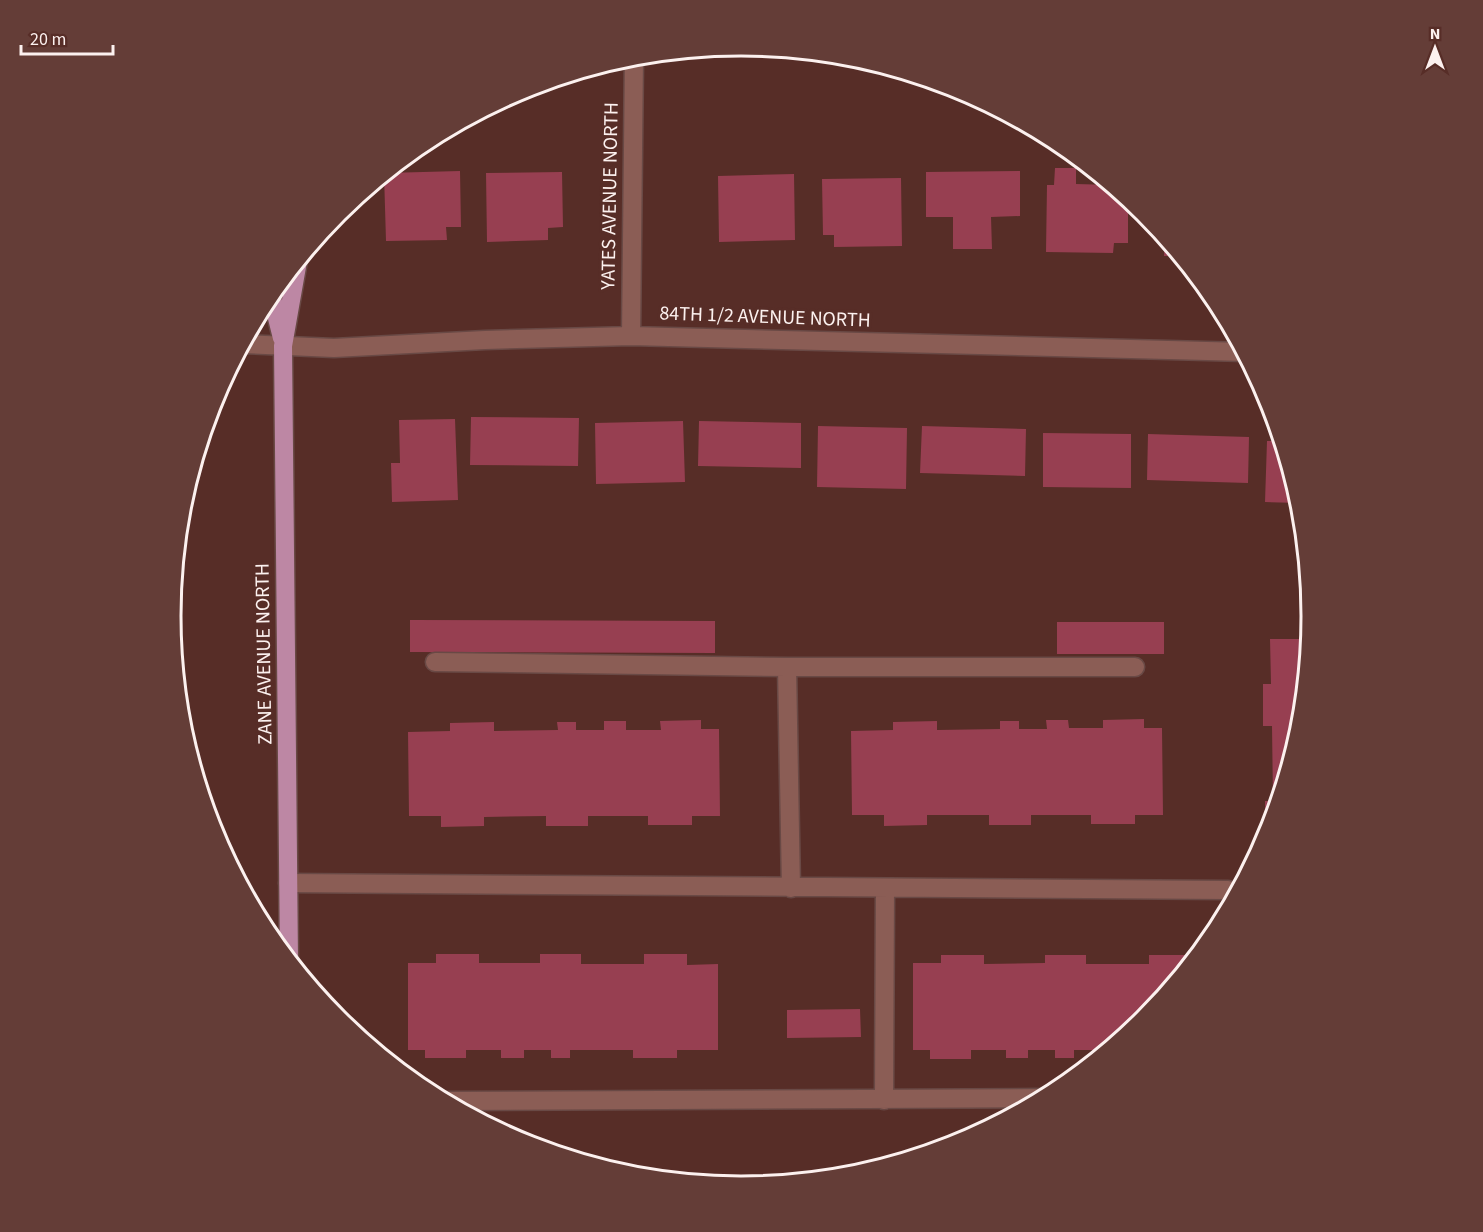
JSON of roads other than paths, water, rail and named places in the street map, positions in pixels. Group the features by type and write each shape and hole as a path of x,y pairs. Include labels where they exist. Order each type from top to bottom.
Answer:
{"main road":[{"name":"ZANE AVENUE NORTH","path":"289,946 283,346 295,278"},
{"name":"ZANE AVENUE NORTH","path":"274,307 283,346"}],"street":[{"name":"YATES AVENUE NORTH","path":"632,336 634,66"},
{"name":"84TH 1/2 AVENUE NORTH","path":"252,344 334,348 485,340 632,336 1235,352"},
{"path":"435,662 787,667 1135,667"},
{"path":"787,667 791,888"},
{"path":"288,884 1229,892"},
{"path":"884,1100 885,888"},
{"path":"461,1101 1027,1098"}]}
